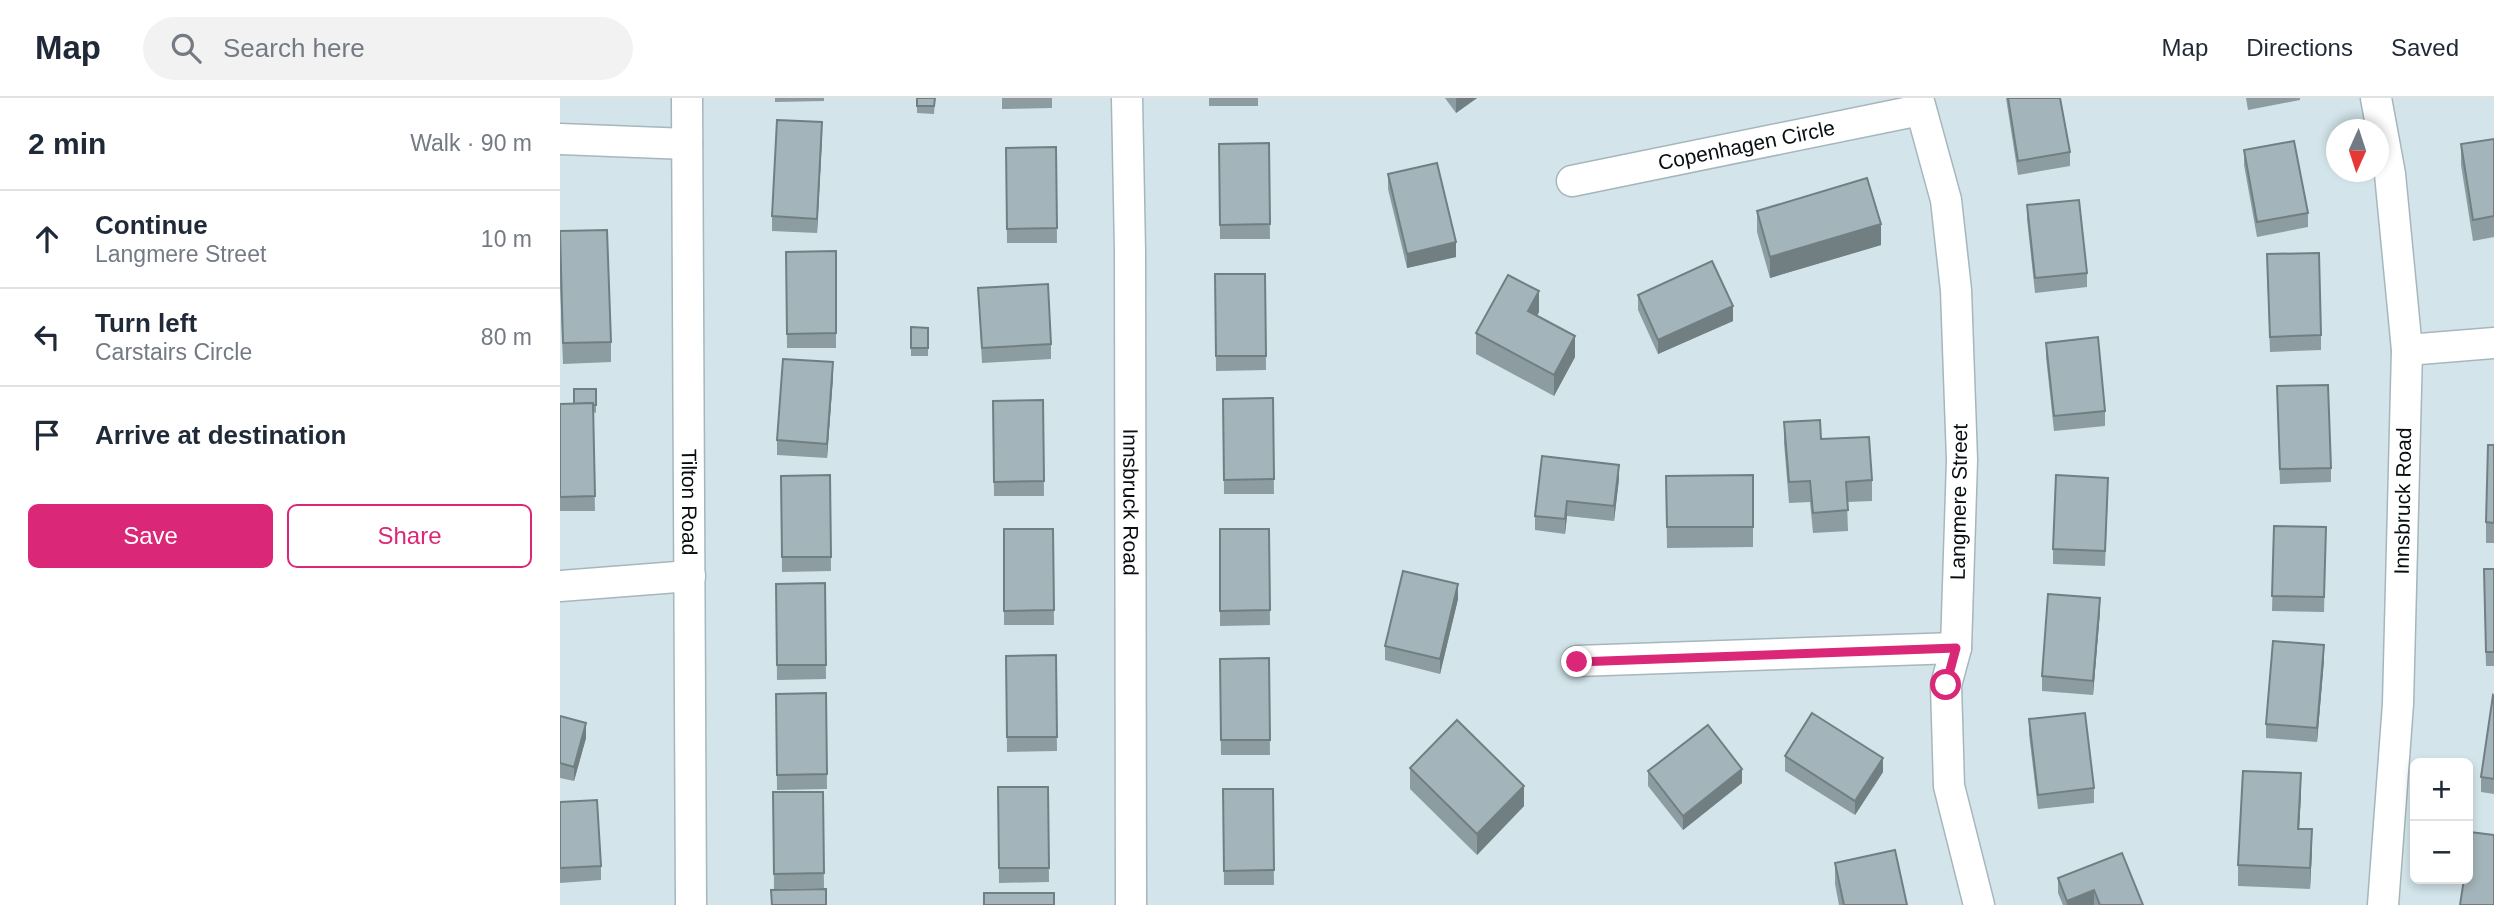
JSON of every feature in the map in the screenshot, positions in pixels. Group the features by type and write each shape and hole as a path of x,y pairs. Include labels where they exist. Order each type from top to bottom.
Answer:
{"street":[{"name":"Tilton Road","path":"687,98 691,905"},
{"name":"Innsbruck Road","path":"1127,98 1130,279 1131,905"},
{"name":"Innsbruck Road","path":"2376,98 2390,174 2407,350 2398,705 2384,905"},
{"name":"Copenhagen Circle","path":"1572,181 1919,104"},
{"name":"Langmere Street","path":"1919,104 1946,201 1956,290 1962,460 1956,648 1946,685 1950,786 1979,905"},
{"path":"560,139 687,144"},
{"path":"2407,350 2494,344"},
{"path":"560,586 690,576"},
{"path":"1577,662 1956,648"}],"building":[{"path":"917,98 935,98 934,106 917,106"},
{"path":"2008,98 2060,98 2070,152 2018,161"},
{"path":"777,120 822,122 817,219 772,216"},
{"path":"2494,139 2494,216 2473,220 2461,144"},
{"path":"2294,141 2308,213 2257,222 2244,150"},
{"path":"1269,143 1270,224 1220,225 1219,144"},
{"path":"1056,147 1057,228 1007,229 1006,148"},
{"path":"1437,163 1456,242 1407,254 1388,174"},
{"path":"1867,178 1881,224 1770,257 1757,211"},
{"path":"2079,200 2087,273 2035,278 2027,205"},
{"path":"607,230 611,342 563,343 560,231"},
{"path":"836,251 836,333 787,334 786,252"},
{"path":"2319,253 2321,335 2270,337 2267,254"},
{"path":"1712,261 1733,306 1658,340 1638,295"},
{"path":"1215,274 1265,274 1266,356 1216,356"},
{"path":"1508,275 1539,291 1528,311 1575,336 1554,375 1476,333"},
{"path":"1048,284 1051,344 982,348 978,288"},
{"path":"911,327 928,328 928,348 911,348"},
{"path":"2098,337 2105,411 2054,416 2046,343"},
{"path":"783,359 833,362 827,444 777,440"},
{"path":"2328,385 2331,468 2280,469 2277,386"},
{"path":"574,389 596,389 596,405 574,404"},
{"path":"1273,398 1274,479 1224,480 1223,399"},
{"path":"1043,400 1044,481 994,482 993,401"},
{"path":"593,403 595,496 560,497 560,404"},
{"path":"1820,420 1821,439 1869,437 1872,480 1846,482 1848,510 1813,513 1810,481 1789,482 1784,422"},
{"path":"2488,445 2494,445 2494,523 2486,522"},
{"path":"1542,456 1619,465 1614,506 1567,501 1565,519 1535,516"},
{"path":"830,475 831,557 782,557 781,476"},
{"path":"1753,475 1753,527 1667,527 1666,476"},
{"path":"2056,475 2108,478 2105,551 2053,549"},
{"path":"2274,526 2326,527 2324,597 2272,596"},
{"path":"1004,529 1053,529 1054,610 1004,611"},
{"path":"1220,529 1269,529 1270,610 1220,611"},
{"path":"2484,569 2494,569 2494,652 2486,652"},
{"path":"1403,571 1458,584 1440,659 1385,646"},
{"path":"825,583 826,665 777,665 776,584"},
{"path":"2048,594 2100,598 2093,681 2042,676"},
{"path":"2273,641 2324,645 2317,728 2266,724"},
{"path":"1056,655 1057,737 1007,737 1006,656"},
{"path":"1269,658 1270,740 1221,740 1220,659"},
{"path":"826,693 827,774 777,775 776,694"},
{"path":"2494,696 2494,779 2481,777"},
{"path":"1812,713 1883,758 1855,801 1785,756"},
{"path":"2085,713 2094,788 2038,795 2029,719"},
{"path":"560,716 586,723 574,767 560,763"},
{"path":"1457,720 1524,786 1477,834 1410,768"},
{"path":"1708,725 1742,769 1683,816 1648,771"},
{"path":"2243,771 2301,773 2298,829 2312,829 2310,868 2238,865"},
{"path":"998,787 1048,787 1049,868 999,868"},
{"path":"1223,789 1273,789 1274,870 1224,871"},
{"path":"773,792 823,792 824,873 774,874"},
{"path":"597,800 601,866 560,868 560,802"},
{"path":"2473,832 2494,835 2494,905 2460,905 2463,884 2473,884"},
{"path":"1895,850 1907,905 1844,905 1835,863"},
{"path":"2122,853 2143,905 2100,905 2094,890 2067,901 2058,878"},
{"path":"826,889 826,905 772,905 771,890"},
{"path":"984,893 1054,893 1054,905 984,905"}],"route":[{"path":"1577,662 1956,648 1946,685"}]}
